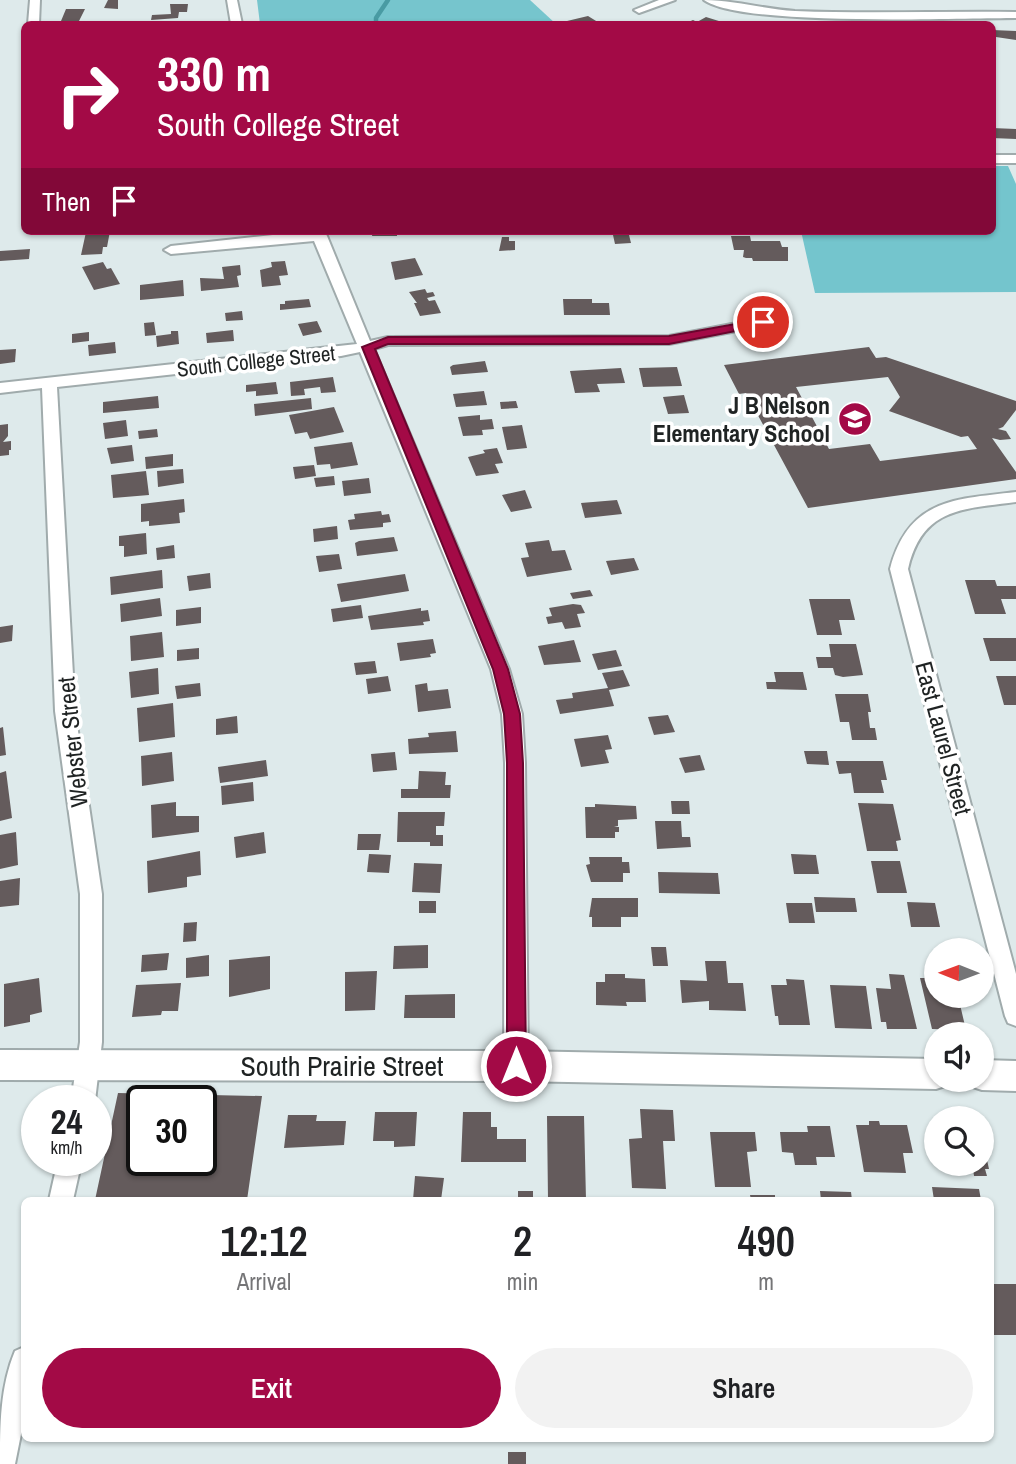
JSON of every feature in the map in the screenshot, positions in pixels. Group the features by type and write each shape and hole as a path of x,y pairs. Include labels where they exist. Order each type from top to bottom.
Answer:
{"street":[{"path":"34,21 36,0"},
{"path":"232,0 236,21"},
{"path":"639,10 670,0"},
{"path":"709,0 769,12 1016,15"},
{"path":"898,0 903,14"},
{"path":"996,159 1016,159"},
{"path":"171,250 309,235"},
{"path":"318,235 368,347 500,669 512,714 515,763 516,1066"},
{"name":"South College Street","path":"0,388 327,354 388,341 669,340 763,322"},
{"name":"Webster Street","path":"49,383 65,711 91,894 91,1042 85,1085"},
{"name":"East Laurel Street","path":"1016,497 975,502 947,509 924,520 910,533 902,548 899,569 1016,1016"},
{"name":"South Prairie Street","path":"0,1065 516,1066 924,1074"},
{"path":"994,1075 1016,1076"},
{"path":"62,1197 66,1176"},
{"path":"1,1464 21,1374"}],"shaded area":[{"path":"257,0 530,0 553,21 260,21"},
{"path":"996,166 1008,166 1016,184 1016,292 815,293 802,235 996,235"}],"building":[{"path":"108,0 118,0 118,9 104,8"},
{"path":"170,4 188,4 187,12 179,12 178,18 151,20 152,15 171,14"},
{"path":"66,9 85,9 79,21 61,21"},
{"path":"588,16 596,21 567,21"},
{"path":"706,17 719,21 699,21"},
{"path":"996,30 1016,31 1016,40 996,37"},
{"path":"996,128 1016,129 1016,139 996,138"},
{"path":"85,235 109,235 107,247 103,247 102,254 81,255"},
{"path":"613,235 629,235 631,243 615,244"},
{"path":"731,236 750,236 751,241 780,241 782,247 788,247 788,261 753,261 752,258 743,257 744,250 734,250"},
{"path":"502,237 515,241 515,250 499,251"},
{"path":"30,249 29,259 0,261 0,251"},
{"path":"415,258 423,275 395,280 391,262"},
{"path":"285,261 288,275 279,276 281,285 262,287 260,270 272,267 271,262"},
{"path":"103,262 107,269 111,268 120,284 94,290 82,267"},
{"path":"240,265 241,275 237,276 239,287 201,291 200,278 224,279 222,267"},
{"path":"183,280 184,296 140,300 140,285"},
{"path":"425,289 427,293 433,292 435,296 427,298 429,301 435,300 441,313 420,316 414,303 417,303 409,292"},
{"path":"309,299 311,307 280,310 280,304 285,304 285,301"},
{"path":"563,299 592,299 592,303 609,303 610,315 564,315"},
{"path":"242,311 243,320 226,321 225,313"},
{"path":"317,321 322,332 303,336 298,324"},
{"path":"154,322 156,335 145,336 144,323"},
{"path":"233,330 234,341 207,343 206,333"},
{"path":"171,331 178,331 179,344 157,347 156,336 171,334"},
{"path":"89,332 89,341 72,343 72,334"},
{"path":"115,342 116,353 89,356 88,345"},
{"name":"J B Nelson Elementary School","path":"869,347 876,358 886,357 1016,401 1016,410 1003,427 998,429 1006,431 1011,439 992,438 1016,472 1016,479 808,508 746,393 739,394 724,365","holes":["888,377 900,397 889,411 961,437 968,436 977,449 880,461 870,444 829,449 796,387"]},
{"path":"16,349 15,362 0,364 0,350"},
{"path":"485,361 488,372 452,375 450,367 453,365"},
{"path":"677,367 682,386 643,387 639,368"},
{"path":"621,368 625,383 597,384 600,392 575,393 570,371"},
{"path":"333,377 336,392 321,393 320,387 304,389 305,395 291,396 290,382"},
{"path":"276,382 278,394 256,396 256,391 246,392 246,385"},
{"path":"484,391 487,405 456,407 453,394"},
{"path":"684,395 689,413 668,414 663,397"},
{"path":"158,396 159,408 103,413 103,402"},
{"path":"311,398 312,409 255,416 254,404"},
{"path":"516,401 518,408 501,409 500,402"},
{"path":"334,407 344,432 310,439 307,432 295,434 289,415"},
{"path":"480,415 480,420 492,419 494,429 482,430 483,435 463,436 458,417"},
{"path":"126,420 128,436 105,439 103,423"},
{"path":"8,424 8,436 3,442 11,441 11,450 9,455 0,456 0,425"},
{"path":"522,425 527,448 507,450 502,427"},
{"path":"157,429 158,437 139,439 138,431"},
{"path":"352,442 358,465 331,469 330,464 317,465 314,447"},
{"path":"132,445 134,461 111,464 107,448"},
{"path":"497,448 503,463 495,464 499,473 476,476 468,457 485,453 483,450"},
{"path":"173,454 173,466 146,469 145,457"},
{"path":"314,465 316,476 295,479 293,467"},
{"path":"183,469 184,483 158,487 157,471"},
{"path":"146,471 149,495 113,498 111,475"},
{"path":"334,476 335,485 316,487 314,478"},
{"path":"369,478 371,493 344,496 342,481"},
{"path":"525,490 532,508 511,512 502,495"},
{"path":"184,499 185,512 179,513 180,523 149,526 149,521 141,522 141,504"},
{"path":"617,500 622,514 585,518 581,503"},
{"path":"381,511 382,515 389,514 391,522 383,523 383,527 350,530 348,520 355,519 354,514"},
{"path":"337,526 338,539 314,542 313,529"},
{"path":"146,533 147,554 124,557 124,546 119,546 119,536"},
{"path":"394,537 398,551 357,556 355,543"},
{"path":"549,540 552,551 565,550 572,570 527,577 521,558 529,557 525,543"},
{"path":"174,545 175,558 157,560 156,548"},
{"path":"339,554 342,569 319,572 316,556"},
{"path":"634,558 639,570 611,575 606,561"},
{"path":"162,570 163,588 111,595 110,577"},
{"path":"210,573 211,588 189,591 187,576"},
{"path":"405,574 409,591 341,602 337,584"},
{"path":"965,580 995,580 997,586 1016,586 1016,599 1001,599 1006,614 975,614"},
{"path":"590,590 593,596 573,599 570,593"},
{"path":"160,598 162,616 121,622 120,604"},
{"path":"809,599 850,599 855,620 839,620 842,635 817,635"},
{"path":"361,605 363,618 333,622 331,609"},
{"path":"581,605 585,613 577,614 581,627 565,629 562,622 548,624 546,617 552,616 549,608"},
{"path":"201,607 201,623 176,626 176,610"},
{"path":"421,608 421,611 428,610 430,621 423,622 424,625 371,630 368,616"},
{"path":"13,625 12,641 0,643 0,627"},
{"path":"162,632 164,657 131,661 130,636"},
{"path":"983,638 1016,638 1016,661 990,661"},
{"path":"433,639 436,653 430,654 431,657 400,661 397,643"},
{"path":"574,640 581,662 544,665 538,646"},
{"path":"829,644 856,644 863,675 843,677 835,675 833,668 818,668 816,657 831,657"},
{"path":"199,648 199,659 177,661 177,650"},
{"path":"616,650 622,666 598,670 592,654"},
{"path":"375,661 377,673 356,675 354,663"},
{"path":"158,668 159,694 131,698 129,672"},
{"path":"623,670 630,686 609,690 614,706 560,714 556,700 573,698 572,693 608,688 602,673"},
{"path":"774,672 803,672 807,690 767,689 766,682 776,682"},
{"path":"388,676 391,691 368,694 366,679"},
{"path":"996,676 1016,676 1016,705 1004,705"},
{"path":"200,683 201,696 177,699 175,686"},
{"path":"427,683 428,691 448,689 451,708 418,712 415,685"},
{"path":"835,694 868,694 870,728 875,728 877,740 852,740 849,722 840,722"},
{"path":"173,703 175,737 139,742 137,708"},
{"path":"668,715 675,732 654,735 648,717"},
{"path":"237,716 238,733 216,735 216,719"},
{"path":"3,727 6,755 0,756 0,728"},
{"path":"456,731 458,752 409,754 408,739 429,737 428,733"},
{"path":"608,735 612,749 605,750 609,763 581,767 574,739"},
{"path":"804,751 827,751 829,765 807,764"},
{"path":"172,752 174,781 142,786 141,756"},
{"path":"395,752 397,770 373,772 371,754"},
{"path":"700,755 705,770 685,773 679,758"},
{"path":"266,760 268,776 220,783 218,767"},
{"path":"836,761 883,761 887,780 881,780 884,793 854,793 851,773 839,774"},
{"path":"6,771 12,818 0,821 0,773"},
{"path":"419,771 446,772 445,785 451,785 450,798 401,798 401,789 418,789"},
{"path":"253,782 254,801 222,805 221,786"},
{"path":"671,801 689,801 690,814 672,814"},
{"path":"176,802 176,816 199,816 199,832 152,838 151,805"},
{"path":"858,803 893,804 901,840 896,841 898,851 867,851"},
{"path":"595,804 636,806 637,819 618,820 618,826 614,827 619,827 619,832 615,832 615,838 586,838 585,807 595,807"},
{"path":"398,812 445,812 444,826 436,826 436,835 443,835 443,846 430,846 430,842 397,842"},
{"path":"655,821 681,821 682,837 690,837 691,847 657,849"},
{"path":"16,832 18,865 0,869 0,835"},
{"path":"264,832 266,853 236,858 234,837"},
{"path":"358,834 381,834 379,850 357,850"},
{"path":"200,851 201,875 187,877 187,887 148,893 147,861"},
{"path":"369,854 391,855 389,873 367,872"},
{"path":"791,854 816,855 819,874 794,874"},
{"path":"589,857 622,857 622,862 629,862 630,873 623,873 623,882 591,882 586,865 590,864"},
{"path":"871,861 900,861 907,893 877,893"},
{"path":"414,863 442,864 440,893 412,892"},
{"path":"658,872 718,873 720,894 659,893"},
{"path":"20,878 19,905 0,907 0,881"},
{"path":"814,897 855,898 857,912 816,912"},
{"path":"592,898 638,898 638,917 621,917 621,927 592,927 592,917 589,917"},
{"path":"419,901 436,901 436,913 419,913"},
{"path":"907,902 935,903 940,927 911,927"},
{"path":"786,903 812,903 815,923 789,923"},
{"path":"197,922 196,941 183,942 184,923"},
{"path":"428,945 428,968 393,969 394,946"},
{"path":"651,947 666,947 668,966 653,966"},
{"path":"169,953 167,970 141,972 142,955"},
{"path":"209,955 209,976 186,978 186,958"},
{"path":"270,956 270,989 229,997 229,960"},
{"path":"705,961 726,961 728,983 743,983 746,1011 709,1010 709,1001 682,1003 680,980 707,981"},
{"path":"377,971 375,1010 345,1011 345,972"},
{"path":"605,974 625,974 625,978 645,979 646,1002 626,1002 627,1006 596,1005 596,982 605,982"},
{"path":"889,974 904,975 917,1029 887,1029 886,1022 881,1022 876,988 891,989"},
{"path":"39,978 42,1012 30,1015 30,1022 4,1027 4,984"},
{"path":"920,978 924,978 924,995"},
{"path":"786,979 804,980 810,1025 779,1025 778,1016 775,1016 771,985 787,985"},
{"path":"181,983 178,1011 132,1017 136,985"},
{"path":"830,985 866,986 872,1029 835,1028"},
{"path":"455,994 455,1018 404,1018 405,995"},
{"path":"927,1008 961,1008 964,1022 930,1022"},
{"path":"118,1093 126,1093 126,1176 217,1176 217,1095 262,1096 247,1197 96,1197 100,1176 112,1176 112,1121"},
{"path":"640,1109 673,1110 675,1141 663,1141 666,1189 632,1188 629,1139 642,1138"},
{"path":"375,1112 417,1112 415,1146 394,1147 394,1141 373,1141"},
{"path":"463,1112 491,1112 491,1127 497,1127 497,1139 526,1139 526,1162 461,1162"},
{"path":"288,1115 317,1115 316,1121 346,1121 344,1145 284,1148"},
{"path":"547,1116 584,1116 586,1197 548,1197"},
{"path":"869,1121 879,1121 880,1125 907,1125 913,1153 903,1153 906,1173 864,1172 856,1125 869,1125"},
{"path":"807,1126 830,1126 835,1157 816,1157 817,1165 795,1165 793,1153 782,1152 780,1132 808,1132"},
{"path":"710,1132 755,1132 757,1151 747,1152 751,1187 715,1187"},
{"path":"415,1176 444,1178 441,1197 413,1197"},
{"path":"932,1187 979,1189 980,1197 934,1197"},
{"path":"518,1191 533,1191 533,1197 518,1197"},
{"path":"820,1191 851,1192 852,1197 821,1197"},
{"path":"750,1195 775,1195 775,1197"},
{"path":"994,1284 1016,1284 1016,1335 994,1335"},
{"path":"508,1452 526,1452 526,1464 508,1464"}],"waterway":[{"path":"376,21 388,0"}],"place":[{"name":"J B Nelson Elementary School","path":"855,419"}],"route":[{"path":"516,1066 515,763 512,714 500,669 368,347 388,341 669,340 763,322"}]}
